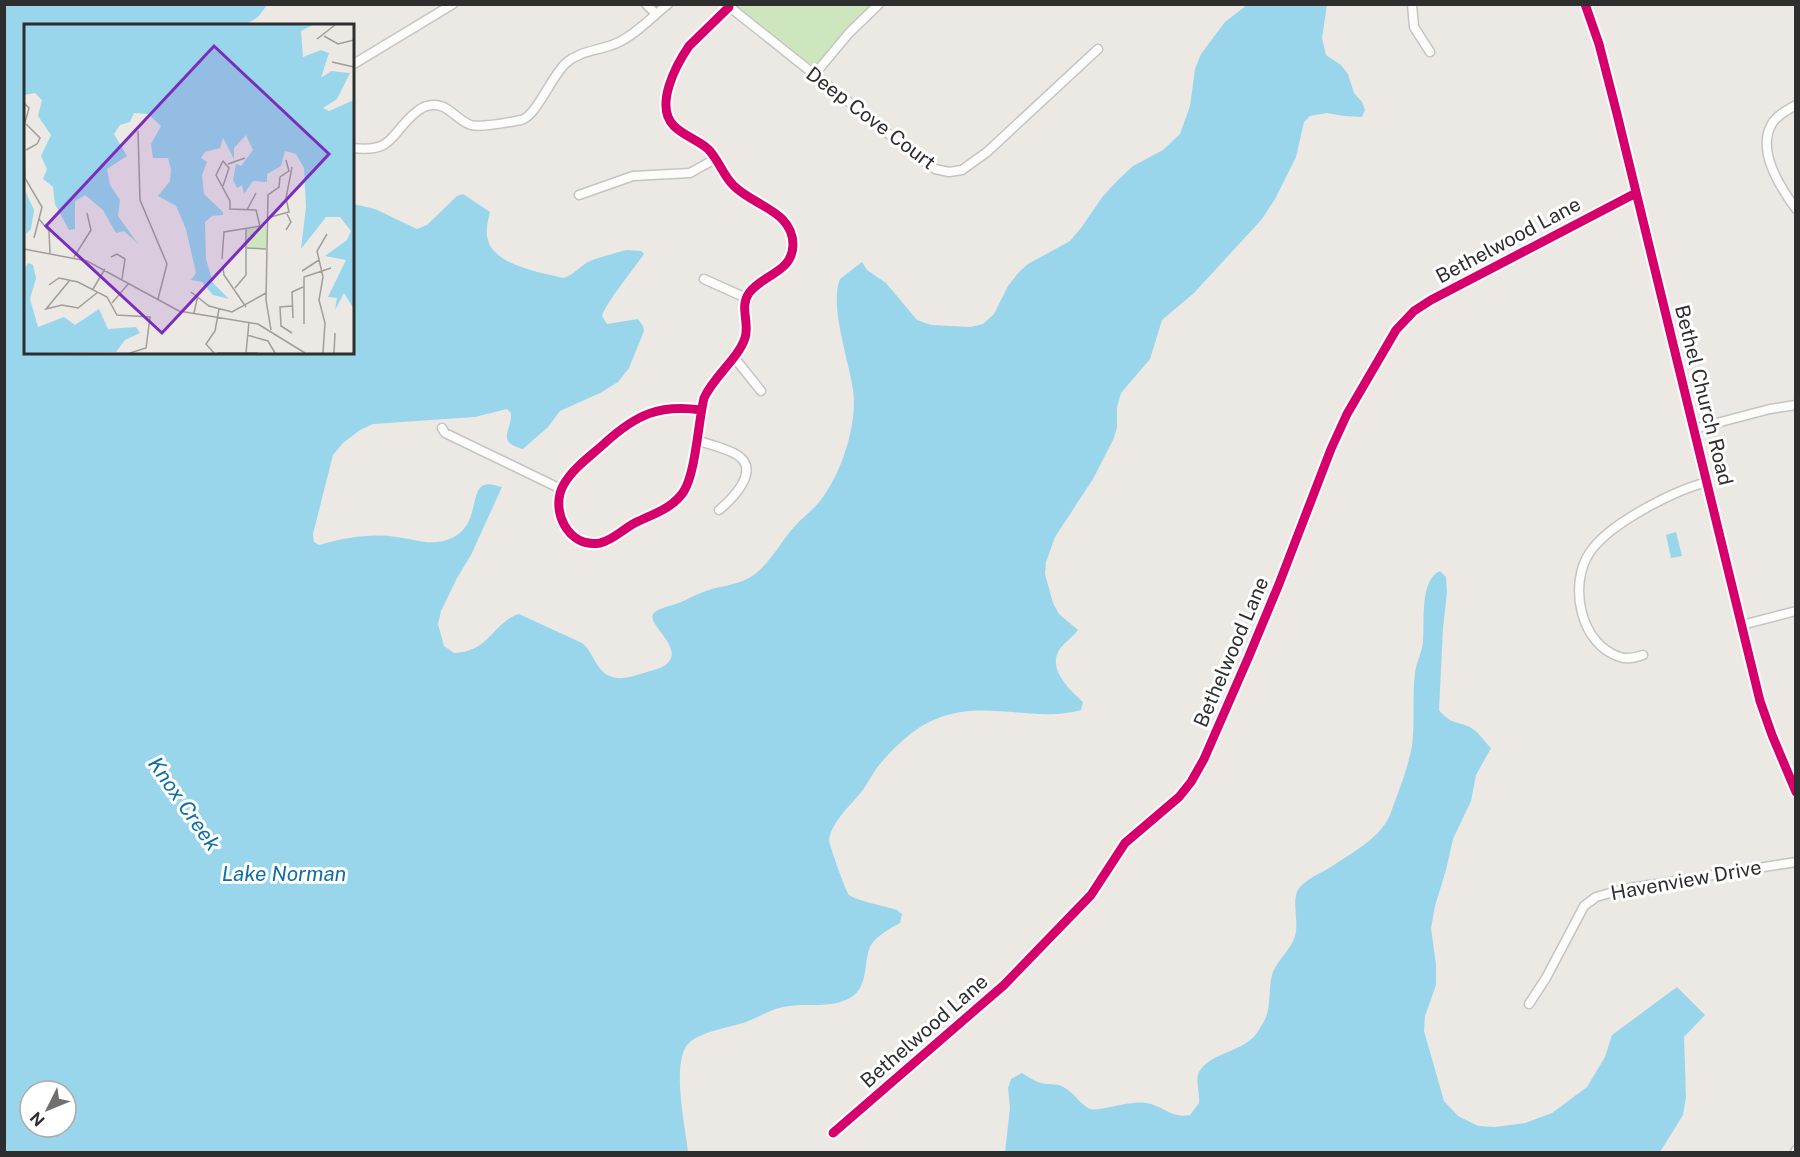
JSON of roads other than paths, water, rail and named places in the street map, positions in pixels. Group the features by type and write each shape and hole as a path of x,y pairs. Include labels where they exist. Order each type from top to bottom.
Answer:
{"street":[{"path":"354,64 453,4"},
{"path":"645,4 656,14"},
{"path":"354,148 371,149 388,143 409,118 427,105 443,106 468,123 477,126 523,120 534,109 566,63 579,54 624,39 668,4"},
{"path":"814,75 849,33 879,4"},
{"path":"1412,4 1414,27 1430,52"},
{"name":"Bethel Church Road","path":"1585,4 1599,44 1760,701 1782,762 1796,792"},
{"path":"701,410 664,409 637,418 621,429 577,469 561,489 560,513 565,528 570,534 584,542 602,543 636,522 665,509 680,496 690,479 701,410 708,387 745,338 746,298 757,285 779,271 789,260 793,249 791,232 778,215 732,185 707,148 673,126 669,118 665,103 671,82 684,53 688,46 728,6"},
{"name":"Deep Cove Court","path":"728,6 935,169 955,172 987,152 1098,49"},
{"path":"1796,105 1774,121 1768,140 1770,161 1775,176 1796,209"},
{"path":"579,195 633,176 690,173 715,159"},
{"name":"Bethelwood Lane","path":"834,1134 1005,985 1091,895 1125,843 1179,797 1191,782 1221,722 1280,585 1331,449 1370,371 1406,318 1431,300 1636,193"},
{"path":"704,279 746,298"},
{"path":"733,356 761,391"},
{"path":"1694,429 1770,409 1796,405"},
{"path":"442,428 445,433 561,489"},
{"path":"696,440 740,457 746,466 744,481 737,493 719,510"},
{"path":"1643,655 1619,657 1610,652 1593,635 1580,606 1578,589 1581,569 1591,550 1612,530 1670,496 1707,482"},
{"path":"1742,625 1796,612"},
{"name":"Havenview Drive","path":"1529,1004 1546,978 1580,912 1596,897 1624,889 1796,862"}],"water":[{"name":"Lake Norman","path":"5,4 267,5 258,17 247,24 24,24 24,354 354,354 354,204 375,209 417,229 427,225 457,196 463,194 490,212 487,236 492,249 499,256 520,266 564,278 595,259 626,250 641,251 644,254 614,295 602,316 607,324 638,319 643,326 644,331 629,368 618,382 560,411 548,427 523,449 509,443 507,439 511,413 507,409 475,417 373,424 360,430 343,443 333,455 313,534 314,542 319,545 367,536 397,537 426,542 443,541 464,529 469,521 479,489 486,484 502,487 471,555 441,611 438,624 444,646 454,653 476,648 503,623 519,614 582,643 599,668 609,676 616,678 660,668 671,659 672,652 669,644 654,622 652,616 655,612 707,591 749,578 768,561 794,527 814,508 828,490 846,448 854,403 838,318 837,290 840,279 862,262 867,270 886,283 917,320 931,325 970,327 983,324 994,314 1008,286 1019,272 1028,264 1070,241 1103,196 1118,180 1133,166 1163,150 1180,134 1190,106 1195,69 1201,54 1225,22 1247,5 1327,5 1322,38 1326,55 1341,65 1348,74 1354,93 1362,102 1365,110 1362,117 1327,113 1310,116 1304,122 1296,157 1262,219 1194,293 1162,320 1150,359 1121,393 1117,407 1117,428 1113,440 1093,479 1055,537 1046,562 1045,574 1053,603 1059,614 1078,630 1058,652 1056,666 1062,680 1083,702 1081,710 1047,714 959,712 924,725 908,736 886,757 838,820 829,840 849,895 897,910 902,914 900,923 873,942 864,979 858,991 846,1000 830,1004 778,1008 743,1023 709,1032 691,1041 684,1049 681,1062 682,1111 688,1152 5,1152"},
{"path":"1676,532 1682,556 1671,558 1666,535"},
{"path":"1440,571 1446,577 1447,592 1439,710 1448,719 1473,729 1491,748 1476,775 1471,801 1453,839 1431,928 1436,985 1425,1016 1424,1031 1444,1101 1458,1116 1478,1126 1495,1127 1525,1123 1552,1113 1587,1087 1605,1057 1612,1035 1677,987 1705,1015 1684,1037 1686,1097 1683,1115 1660,1152 1005,1152 1010,1108 1008,1088 1011,1079 1022,1073 1041,1083 1062,1086 1090,1109 1140,1103 1152,1104 1178,1115 1190,1115 1199,1103 1198,1075 1203,1066 1243,1045 1257,1033 1268,1012 1272,975 1295,937 1297,891 1307,880 1365,844 1380,831 1390,815 1412,746 1414,682 1423,642 1426,592 1433,576"}],"water label":[{"name":"Knox Creek","path":"184,804"}]}
